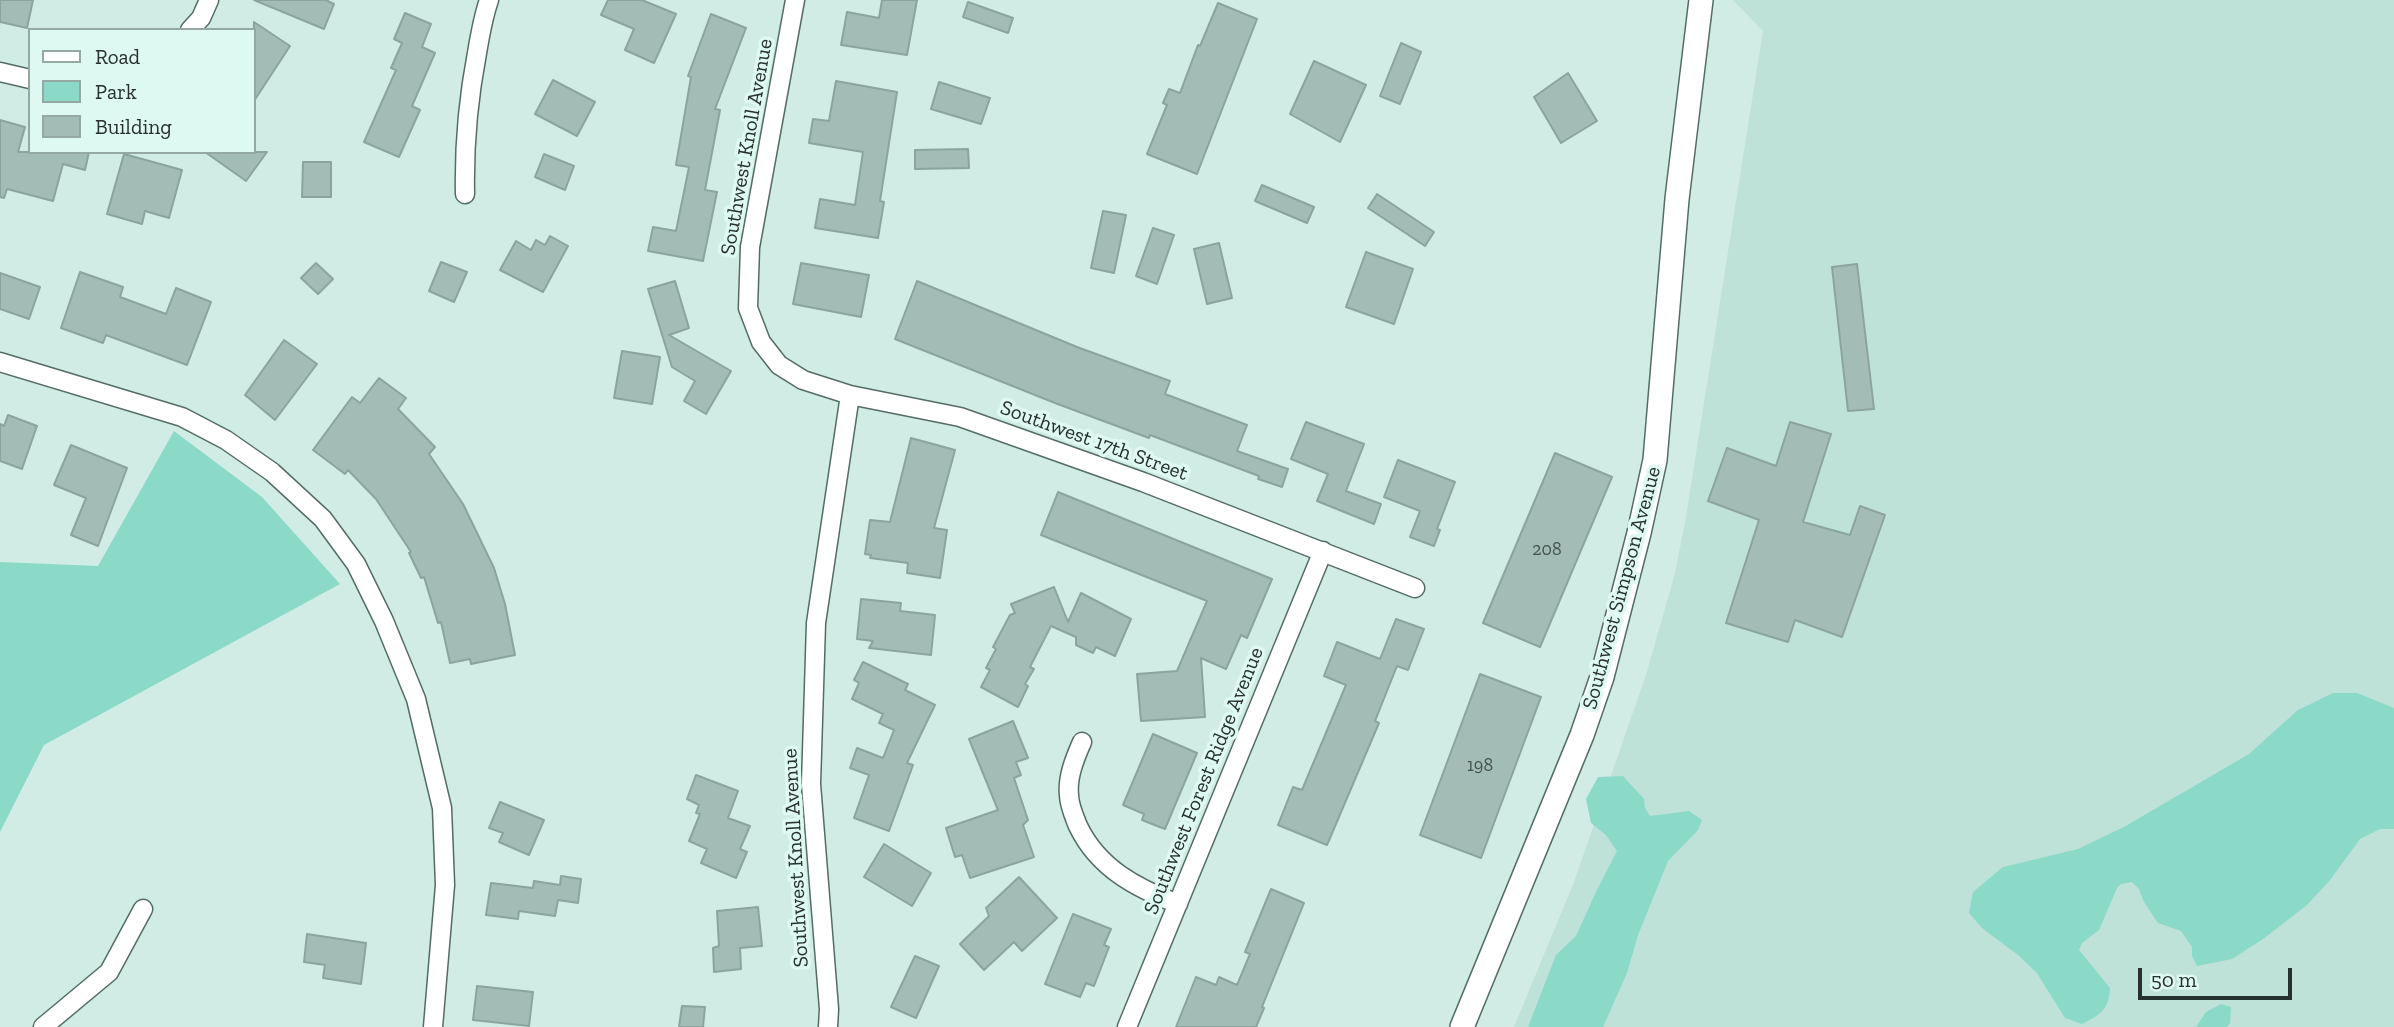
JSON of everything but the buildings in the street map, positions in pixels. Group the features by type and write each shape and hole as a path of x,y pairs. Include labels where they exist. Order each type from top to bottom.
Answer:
{"street":[{"path":"192,28 201,18 209,0"},
{"path":"465,194 464,148 470,91 489,0"},
{"name":"Southwest Knoll Avenue","path":"761,342 748,308 750,247 795,0"},
{"name":"Southwest Simpson Avenue","path":"1462,1027 1582,735 1602,677 1639,533 1655,460 1677,199 1701,0"},
{"path":"0,72 28,79"},
{"name":"Southwest 17th Street","path":"761,342 779,365 803,380 850,395 960,417 1143,482 1415,588"},
{"path":"0,362 182,417 226,440 260,464 323,519 356,564 389,632 416,699 442,808 445,885 433,1027"},
{"name":"Southwest Knoll Avenue","path":"828,1027 829,1009 811,784 815,637 850,395"},
{"name":"Southwest Forest Ridge Avenue","path":"1127,1027 1323,551"},
{"path":"1082,742 1072,768 1069,794 1075,819 1084,837 1102,860 1126,880 1178,904"},
{"path":"43,1027 108,972 143,909"}],"shaded area":[{"path":"1733,0 2394,0 2394,1027 1514,1027 1574,882 1646,675 1674,577 1685,523 1763,31"}],"green space":[{"path":"174,431 262,497 340,584 44,745 0,832 0,562 98,566"},
{"path":"2333,693 2357,693 2394,708 2394,829 2380,829 2360,839 2330,880 2307,905 2232,959 2197,966 2192,956 2192,947 2181,931 2158,923 2139,889 2132,882 2121,884 2099,930 2082,943 2079,950 2110,988 2108,1002 2102,1011 2082,1024 2065,1018 2037,973 1982,928 1969,913 1973,892 2003,867 2078,849 2124,827 2249,754 2298,710"},
{"path":"1623,776 1644,799 1650,816 1689,811 1702,820 1698,830 1668,861 1638,935 1627,973 1603,1027 1528,1027 1556,955 1576,936 1617,851 1606,835 1591,823 1586,799 1598,777"},
{"path":"2221,1004 2231,1007 2230,1023 2227,1027 2196,1027 2206,1012"}]}
